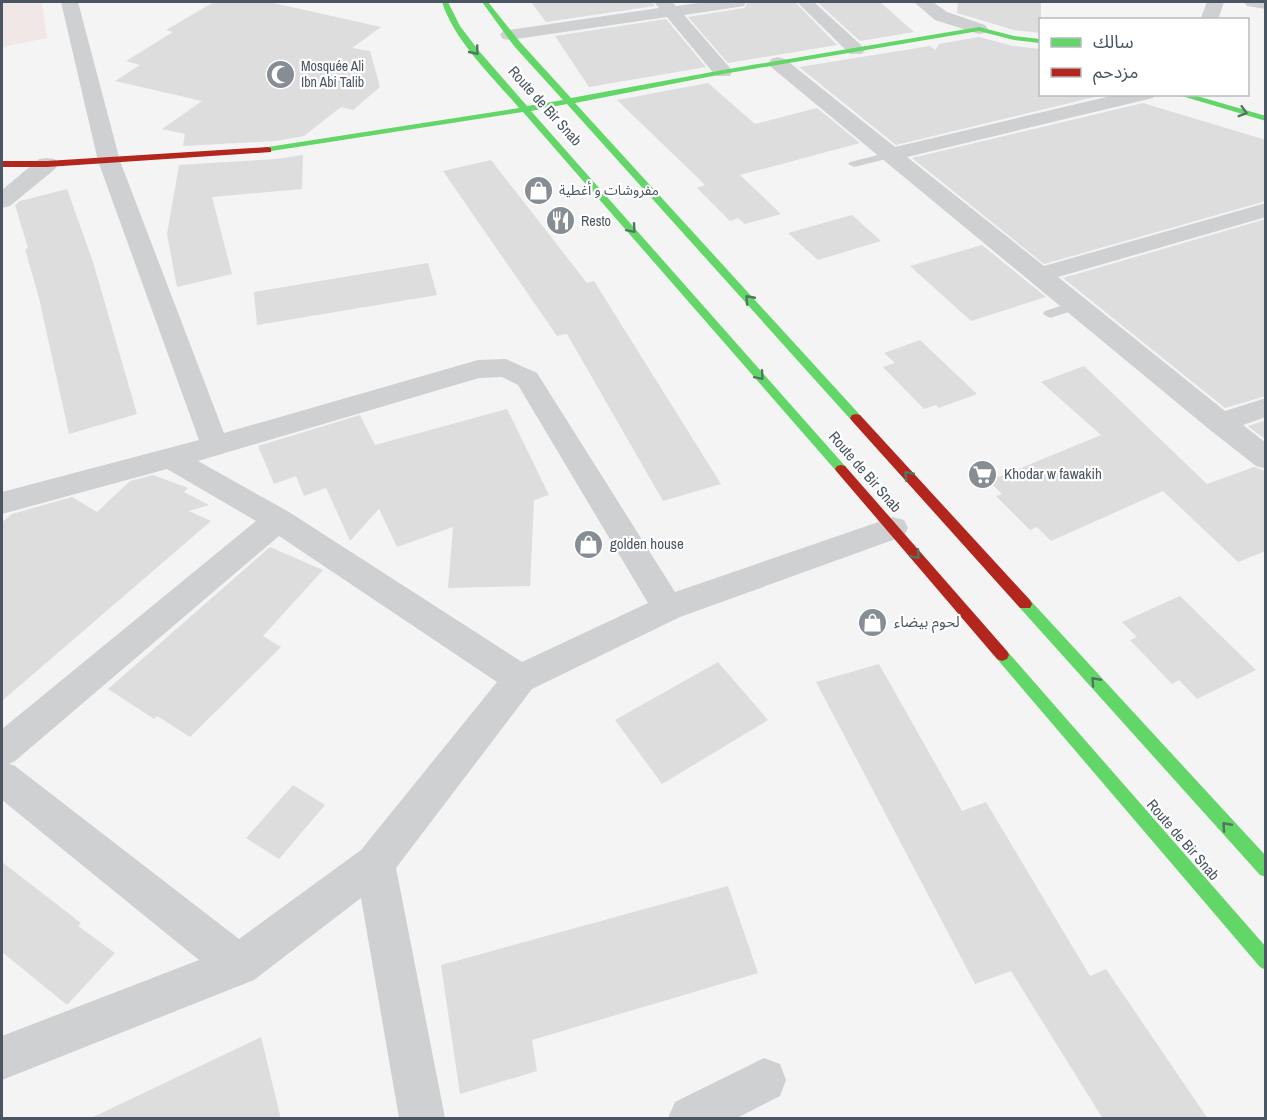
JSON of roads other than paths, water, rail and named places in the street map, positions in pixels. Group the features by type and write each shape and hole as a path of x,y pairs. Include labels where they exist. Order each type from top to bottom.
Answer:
{"main road":[{"name":"Route de Bir Snab","path":"445,2 456,26 476,53 893,528 1266,961"},
{"name":"Route de Bir Snab","path":"485,2 509,34 1266,869"},
{"path":"2,164 47,164 276,150 527,110 723,72 979,29 1014,38 1039,41"},
{"path":"1014,38 1039,51"},
{"path":"1186,96 1266,119"}],"street":[{"path":"69,2 109,160 215,446"},
{"path":"509,34 667,6 738,2"},
{"path":"805,2 856,50"},
{"path":"923,2 941,16 979,29"},
{"path":"941,16 951,2"},
{"path":"1210,18 1215,2"},
{"path":"1253,2 1266,4"},
{"path":"667,6 723,72"},
{"path":"778,63 1266,459"},
{"path":"890,154 1137,96"},
{"path":"2,201 47,164"},
{"path":"1039,275 1266,210"},
{"path":"2,503 215,446 478,369 506,369 528,379 668,608"},
{"path":"1220,423 1266,407"},
{"path":"171,458 278,520 520,680"},
{"path":"2,750 278,520"},
{"path":"2,1058 239,965 375,863 520,680 668,608 893,528"},
{"path":"2,778 239,965"},
{"path":"375,863 422,1119"},
{"path":"691,1119 764,1080"}],"lane":[{"path":"854,164 890,154"},
{"path":"1050,314 1076,305"}],"place":[{"name":"Mosquée Ali Ibn Abi Talib","path":"280,74"},
{"name":"مفروشات و أغطية","path":"538,190"},
{"name":"Resto","path":"560,221"},
{"name":"Khodar w fawakih","path":"983,474"},
{"name":"golden house","path":"589,544"},
{"name":"لحوم بيضاء","path":"873,622"}]}
